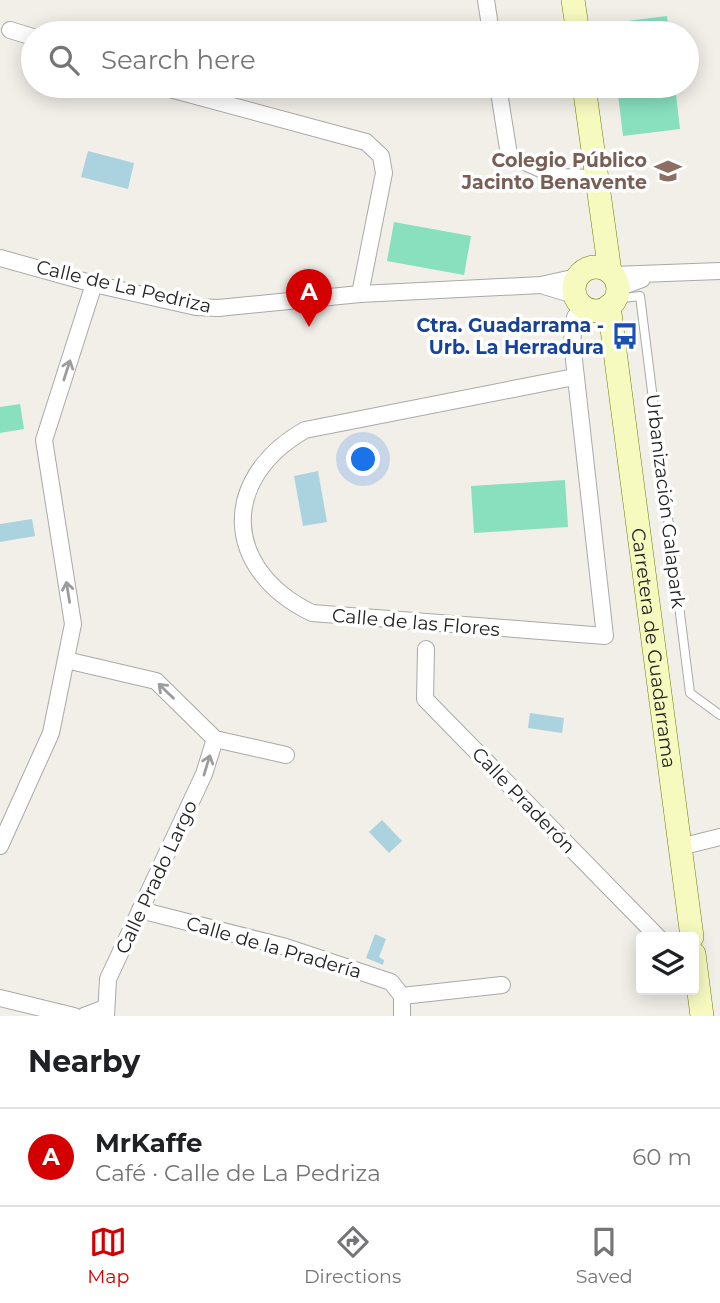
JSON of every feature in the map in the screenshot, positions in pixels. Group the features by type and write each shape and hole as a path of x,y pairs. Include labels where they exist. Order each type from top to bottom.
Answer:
{"main road":[{"path":"573,0 576,21"},
{"name":"Carretera de Guadarrama","path":"586,98 599,208 598,290 617,359 691,932"},
{"path":"699,993 702,1016"}],"street":[{"path":"486,0 489,21"},
{"path":"10,30 21,33"},
{"path":"203,98 366,142 381,156 384,173 360,294"},
{"path":"500,98 509,155 559,177 596,178"},
{"name":"Calle de La Pedriza","path":"0,258 94,284 196,307 218,308 360,294 541,285 598,290 651,275 720,271"},
{"path":"0,846 51,733 73,624 44,440 94,284"},
{"name":"Calle de las Flores","path":"574,377 304,430 279,445 259,467 245,504 243,524 249,553 263,579 284,600 312,612 605,636 574,377 573,325 598,290"},
{"name":"Calle Praderón","path":"426,649 425,699 653,932"},
{"path":"66,660 156,681 215,739 286,755"},
{"name":"Calle Prado Largo","path":"106,1012 108,979 204,774 215,739"},
{"path":"680,847 720,837"},
{"name":"Calle de la Pradería","path":"140,910 286,947 391,982 402,996"},
{"path":"402,1016 402,996 502,985"},
{"path":"0,998 74,1016"},
{"path":"84,1016 106,1012"}],"lane":[{"name":"Urbanización Galapark","path":"598,290 640,296 690,693 720,715"}],"green space":[{"path":"667,16 668,21 626,21"},
{"path":"618,98 676,98 680,129 623,136"},
{"path":"394,222 471,236 464,275 387,261"},
{"path":"20,404 24,429 0,433 0,407"},
{"path":"565,480 568,527 474,533 471,486"}],"water":[{"path":"88,151 134,163 128,189 81,177"},
{"path":"318,471 327,522 303,526 294,476"},
{"path":"32,519 35,536 0,542 0,524"},
{"path":"530,713 564,718 562,733 528,728"},
{"path":"382,820 402,841 389,853 369,832"},
{"path":"375,934 386,939 379,957 384,960 383,965 366,958"}],"place":[{"name":"Colegio Público Jacinto Benavente","path":"668,171"},
{"name":"MrKaffe","path":"309,327"},
{"name":"Ctra. Guadarrama - Urb. La Herradura","path":"625,336"}]}
